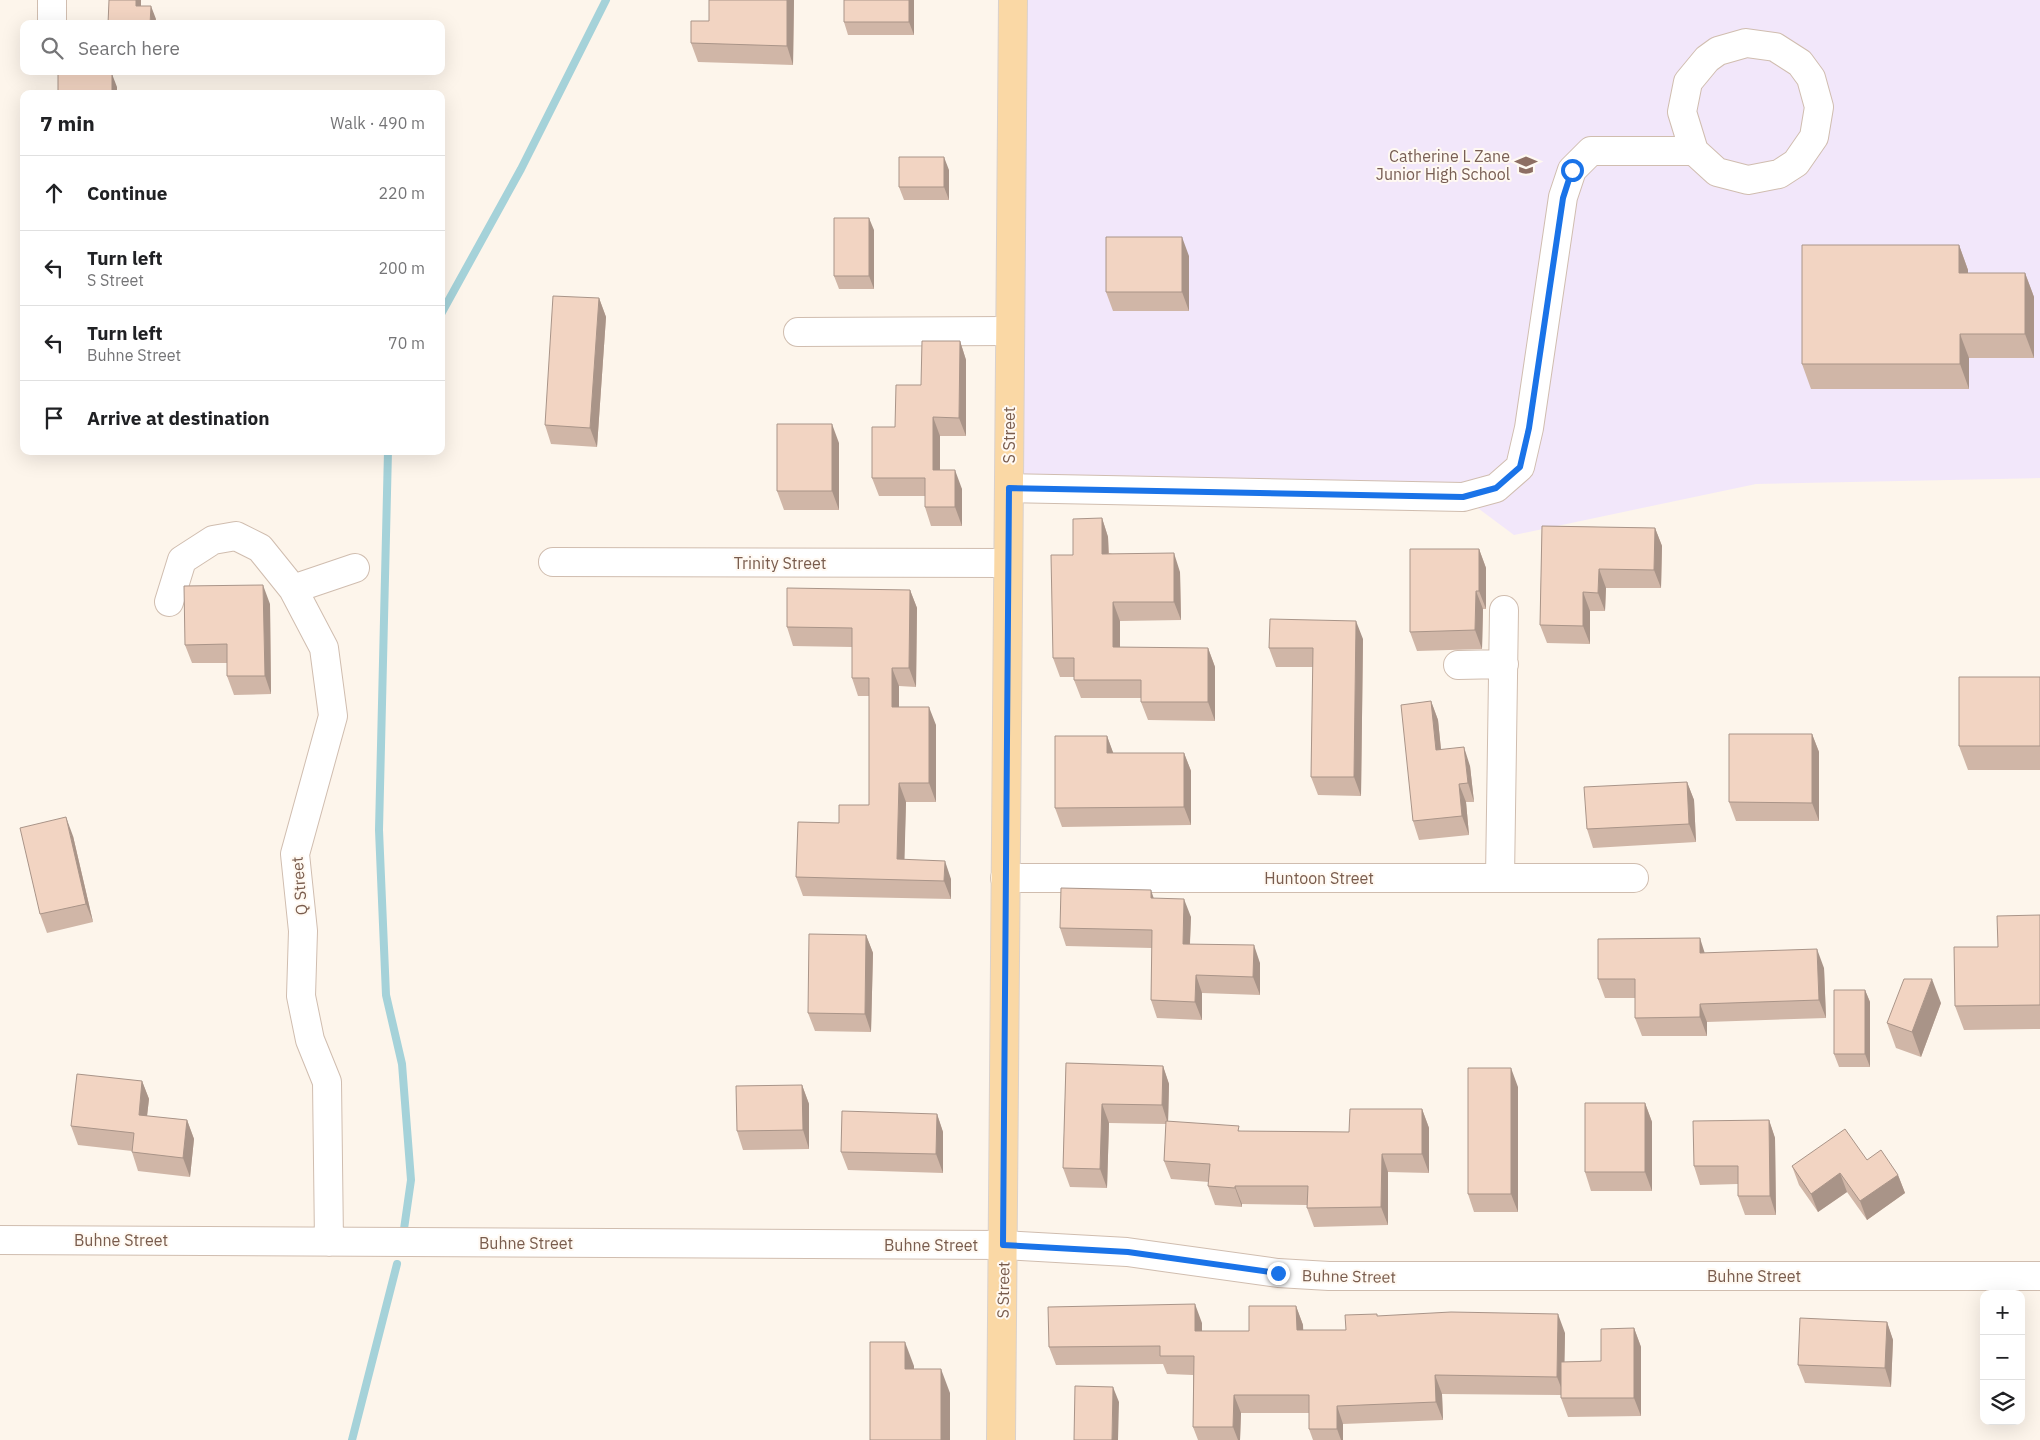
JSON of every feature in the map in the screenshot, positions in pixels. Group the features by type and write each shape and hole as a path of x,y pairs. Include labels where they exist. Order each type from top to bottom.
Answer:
{"main road":[{"name":"S Street","path":"1002,1440 1013,0"}],"street":[{"path":"1009,488 1463,497 1496,488 1520,467 1529,428 1563,198 1572,170 1590,151 1694,151 1717,172 1748,180 1779,174 1796,163 1814,138 1819,107 1811,78 1800,63 1776,48 1746,43 1718,51 1707,59 1688,82 1682,112 1694,151"},
{"path":"798,332 1009,331"},
{"name":"Q Street","path":"169,602 182,560 213,540 236,536 260,548 293,589 324,648 333,716 294,854 303,931 301,996 310,1040 326,1082 329,1242"},
{"name":"Trinity Street","path":"553,562 1008,563"},
{"path":"293,589 355,568"},
{"path":"1500,878 1504,610"},
{"path":"1458,665 1504,664"},
{"name":"Huntoon Street","path":"1005,878 1634,878"},
{"name":"Buhne Street","path":"0,1240 1003,1245 1128,1252 1311,1276 2040,1276"}],"shaded area":[{"name":"Catherine L Zane Junior High School","path":"1013,0 2040,0 2040,478 1756,484 1514,535 1463,497 1009,488"}],"building":[{"path":"109,0 136,0 136,6 151,6 150,20 108,20"},
{"path":"709,0 787,0 787,46 691,43 691,21 709,21"},
{"path":"844,0 909,0 909,22 844,22"},
{"path":"58,75 112,75 112,90 58,90"},
{"path":"899,157 944,157 944,187 899,187"},
{"path":"834,218 869,218 869,276 834,276"},
{"path":"1106,237 1182,237 1182,292 1106,292"},
{"path":"1802,245 1959,245 1959,273 2025,273 2025,334 1960,334 1960,364 1802,364"},
{"path":"553,296 599,298 590,428 545,425"},
{"path":"922,341 960,341 959,418 933,417 933,470 955,470 955,507 925,507 925,478 872,478 872,427 895,427 896,385 921,385"},
{"path":"777,424 832,424 832,491 777,491"},
{"path":"1102,518 1102,554 1174,553 1174,602 1113,602 1113,647 1208,648 1208,702 1141,702 1141,680 1074,680 1074,658 1053,658 1051,555 1073,555 1073,519"},
{"path":"1542,526 1655,528 1654,570 1599,569 1598,593 1583,592 1583,626 1540,625"},
{"path":"1410,549 1479,549 1479,591 1476,591 1475,630 1410,632"},
{"path":"263,585 265,676 227,676 227,644 185,645 184,586"},
{"path":"787,588 910,590 909,668 892,668 892,707 929,707 929,783 899,783 897,859 945,861 944,881 796,877 798,822 839,823 839,805 869,805 869,678 852,678 852,628 787,627"},
{"path":"1270,619 1356,621 1354,777 1311,777 1313,648 1269,648"},
{"path":"1959,677 2040,677 2040,746 1959,746"},
{"path":"1431,701 1436,750 1464,747 1468,783 1459,784 1462,816 1413,821 1401,705"},
{"path":"1729,734 1812,734 1812,803 1729,802"},
{"path":"1055,736 1107,736 1107,753 1184,753 1184,807 1055,808"},
{"path":"1687,782 1689,824 1587,829 1584,787"},
{"path":"66,817 86,904 40,914 20,828"},
{"path":"1061,888 1151,890 1151,898 1184,899 1183,944 1254,945 1253,977 1196,975 1195,1002 1151,1000 1152,930 1060,928"},
{"path":"2040,915 2040,1005 1955,1006 1954,947 1998,947 1997,916"},
{"path":"809,934 866,935 865,1014 808,1013"},
{"path":"1700,938 1700,953 1817,949 1819,1000 1700,1004 1700,1017 1635,1018 1635,979 1598,979 1598,939"},
{"path":"1904,979 1932,979 1912,1032 1887,1023"},
{"path":"1834,990 1865,990 1865,1054 1834,1054"},
{"path":"1066,1063 1163,1066 1162,1105 1102,1104 1100,1169 1063,1168"},
{"path":"1468,1068 1511,1068 1511,1194 1468,1194"},
{"path":"77,1074 142,1081 139,1115 187,1120 183,1158 132,1152 134,1133 71,1126"},
{"path":"802,1085 803,1130 737,1131 736,1086"},
{"path":"1585,1103 1645,1103 1645,1172 1585,1172"},
{"path":"1350,1109 1422,1109 1422,1154 1382,1154 1381,1207 1307,1208 1308,1186 1235,1186 1235,1188 1208,1186 1210,1164 1164,1161 1166,1121 1239,1126 1238,1131 1349,1132"},
{"path":"842,1111 937,1114 936,1154 841,1152"},
{"path":"1769,1120 1770,1196 1738,1196 1738,1166 1694,1166 1693,1121"},
{"path":"1845,1129 1867,1160 1881,1150 1898,1175 1860,1201 1840,1173 1811,1194 1792,1166"},
{"path":"1195,1304 1195,1331 1249,1331 1249,1306 1296,1306 1297,1330 1346,1330 1345,1315 1377,1314 1377,1316 1451,1312 1558,1314 1557,1377 1435,1375 1436,1402 1337,1406 1337,1429 1309,1429 1309,1395 1234,1395 1233,1427 1193,1427 1194,1356 1160,1356 1160,1346 1049,1347 1048,1307"},
{"path":"1800,1318 1887,1322 1885,1368 1798,1365"},
{"path":"1634,1328 1634,1398 1561,1398 1561,1362 1601,1361 1601,1329"},
{"path":"870,1342 905,1342 905,1369 941,1369 941,1440 870,1440"},
{"path":"1075,1386 1113,1387 1112,1440 1074,1440"}],"waterway":[{"path":"445,307 521,169 606,0"},
{"path":"388,455 379,830 386,995 402,1064 411,1180 403,1236"},
{"path":"352,1440 397,1264"}],"place":[{"name":"Catherine L Zane Junior High School","path":"1526,165"}],"route":[{"path":"1278,1273 1128,1252 1003,1245 1009,488 1463,497 1496,488 1520,467 1529,428 1563,198 1572,170"}]}
